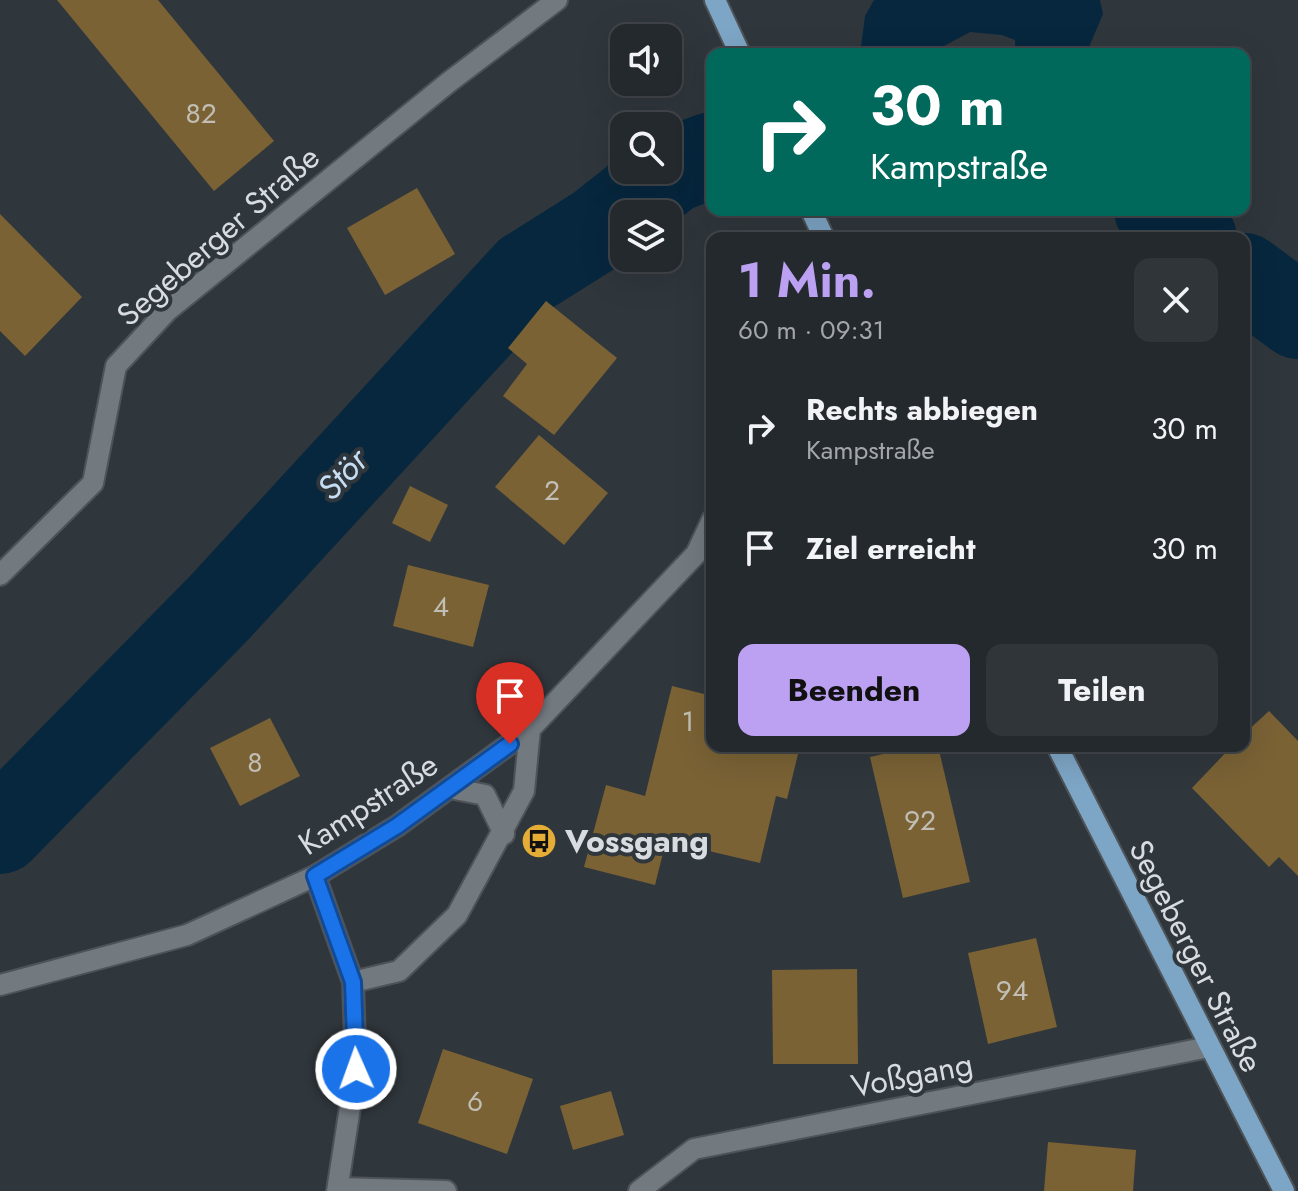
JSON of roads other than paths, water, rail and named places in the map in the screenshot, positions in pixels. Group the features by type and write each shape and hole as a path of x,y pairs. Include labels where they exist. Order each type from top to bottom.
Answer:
{"main road":[{"path":"715,0 737,48"},
{"name":"Segeberger Straße","path":"1060,752 1284,1191"}],"street":[{"name":"Segeberger Straße","path":"0,575 93,483 116,366 167,311 449,82 557,0"},
{"name":"Kampstraße","path":"0,985 187,935 315,876 397,826 530,729 704,550"},
{"path":"353,982 399,971 457,915 504,834 524,791 530,729"},
{"path":"450,788 485,795 504,834"},
{"path":"315,876 353,982 356,1069 338,1190 446,1191"},
{"name":"Voßgang","path":"639,1191 694,1149 1209,1047"}],"water":[{"path":"874,0 1100,0 1103,14 1089,48 1015,48 1015,40 1002,35 970,32 940,48 861,48 865,16"}],"waterway":[{"name":"Stör","path":"0,831 219,608 527,273 597,229 672,170 706,157"},
{"name":"Stör","path":"1165,216 1186,232"},
{"name":"Stör","path":"1250,280 1298,316"}],"place":[{"name":"Vossgang","path":"539,841"}]}
